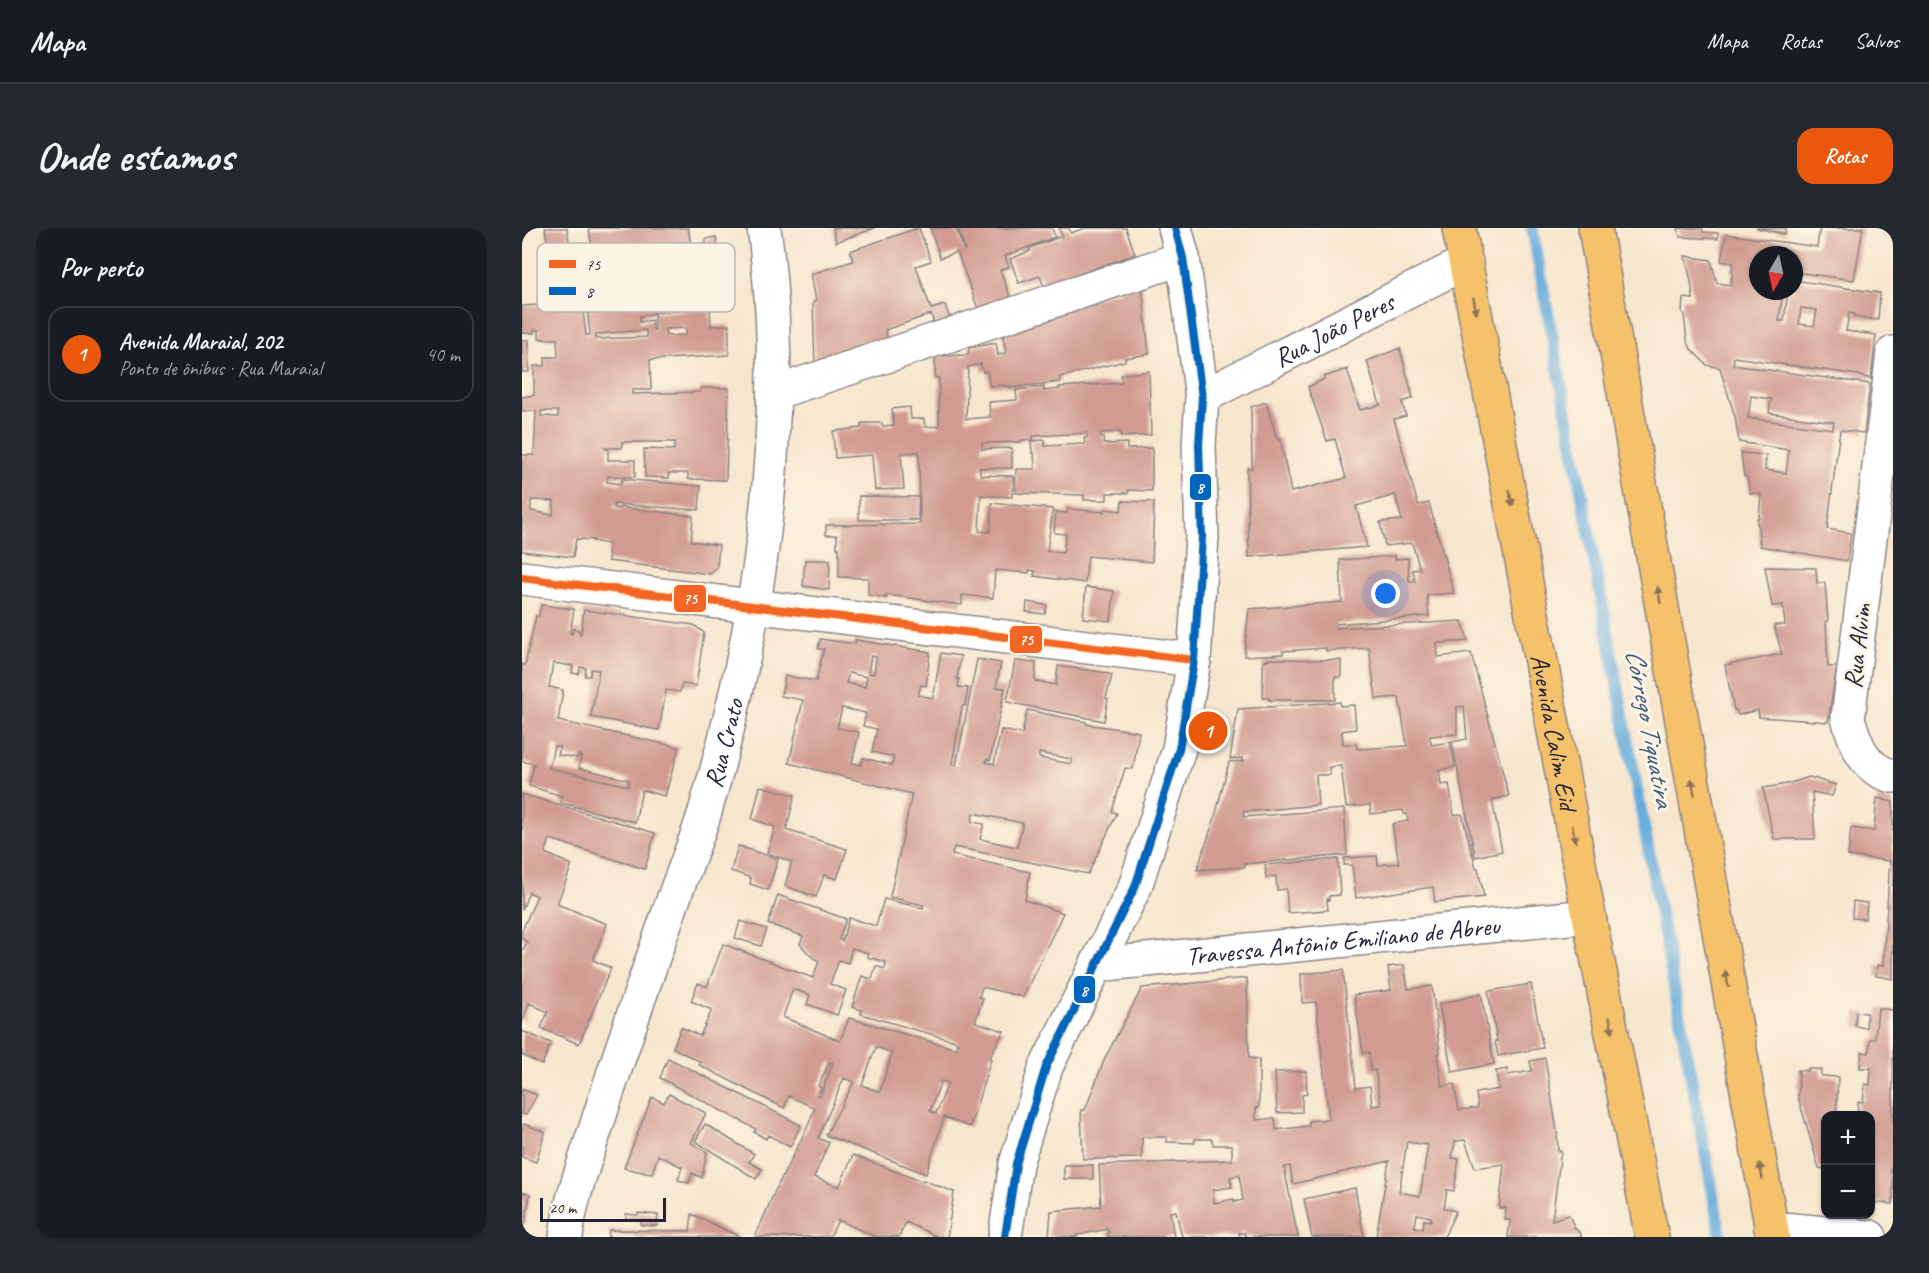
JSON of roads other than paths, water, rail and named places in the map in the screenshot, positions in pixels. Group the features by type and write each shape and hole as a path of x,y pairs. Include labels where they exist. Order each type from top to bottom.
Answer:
{"main road":[{"name":"Avenida Calim Eid","path":"1459,228 1652,1237"},
{"path":"1594,228 1772,1233"}],"street":[{"name":"Rua Crato","path":"566,1237 580,1175 627,1031 704,817 743,668 762,564 773,438 770,268 764,228"},
{"path":"774,393 1179,243 1202,397 1199,445 1202,537 1194,660 1179,749 1135,887 1046,1067 1016,1164 1005,1237"},
{"name":"Rua João Peres","path":"1202,397 1467,262"},
{"name":"Rua Alvim","path":"1893,353 1848,717 1856,743 1870,765 1886,775 1893,776"},
{"path":"522,578 1194,660"},
{"name":"Travessa Antônio Emiliano de Abreu","path":"1096,965 1589,916"},
{"path":"1772,1233 1870,1237"}],"waterway":[{"name":"Córrego Tiquatira","path":"1532,228 1721,1237"}],"place":[{"name":"Avenida Maraial, 202","path":"1208,731"}]}
